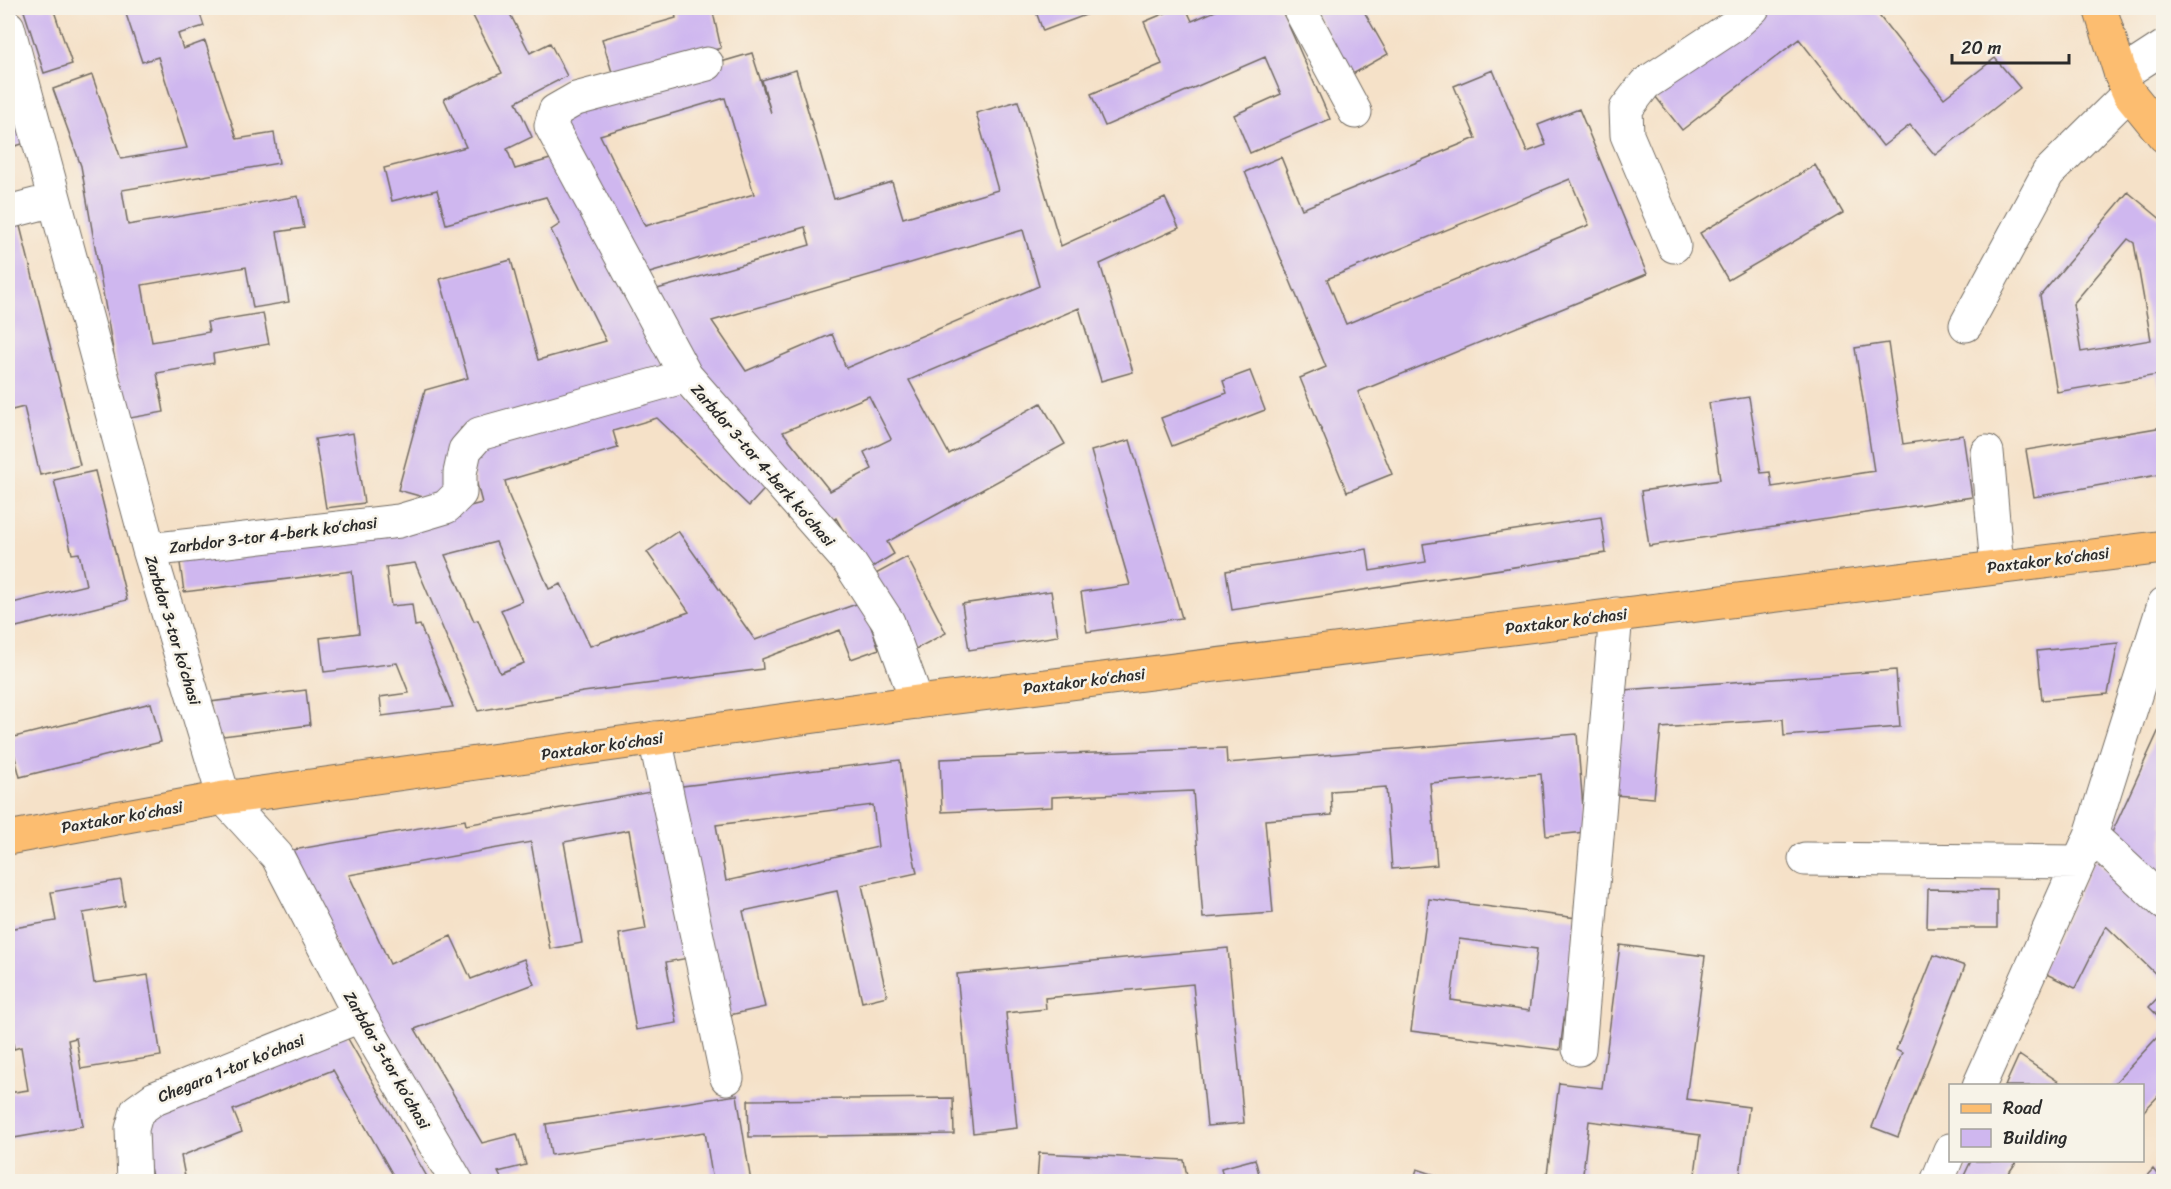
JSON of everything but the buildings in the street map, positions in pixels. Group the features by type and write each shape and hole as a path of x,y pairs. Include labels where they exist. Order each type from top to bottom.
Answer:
{"main road":[{"path":"2100,8 2125,84 2163,136"},
{"name":"Paxtakor koʻchasi","path":"8,838 224,798 917,702 2163,547"}],"street":[{"path":"1299,8 1355,112"},
{"path":"1674,246 1627,135 1626,109 1645,84 1733,26 1753,8"},
{"name":"Zarbdor 3-tor koʼchasi","path":"8,27 149,550 224,798 277,856 360,1016 457,1182"},
{"path":"1966,325 2048,173 2125,84 2163,47"},
{"path":"686,376 551,126 555,111 576,99 707,64"},
{"path":"8,212 54,200"},
{"name":"Zarbdor 3-tor 4-berk koʻchasi","path":"149,550 387,522 423,515 446,507 460,494 460,472 465,450 478,434 686,376 849,562 888,622 917,702"},
{"path":"1986,452 1997,567"},
{"path":"1980,1084 2085,848 2163,604"},
{"path":"1579,1049 1616,614"},
{"path":"655,738 727,1078"},
{"path":"1805,859 2085,848 2163,903"},
{"name":"Chegara 1-tor koʼchasi","path":"134,1182 132,1129 137,1111 146,1104 155,1098 360,1016"},
{"path":"1937,1182 1949,1152"}]}
